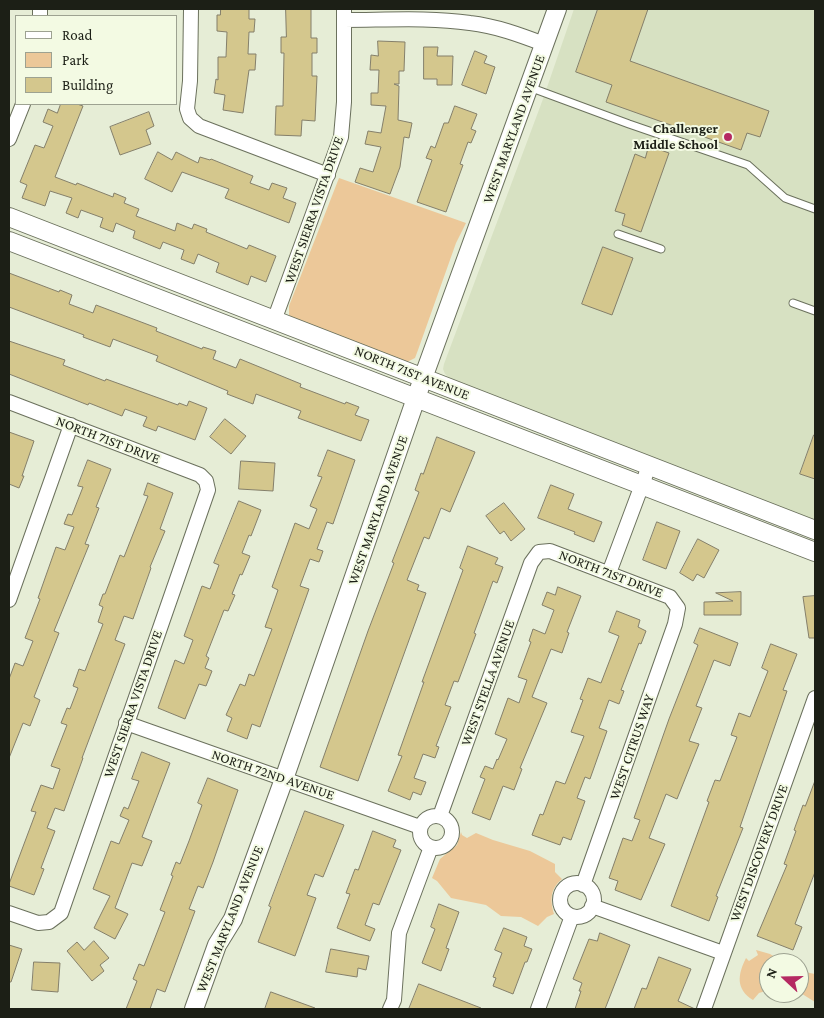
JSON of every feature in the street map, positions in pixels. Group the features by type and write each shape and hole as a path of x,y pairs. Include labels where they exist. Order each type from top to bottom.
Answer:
{"street":[{"path":"191,9 190,81 187,109 190,118 198,126 328,175"},
{"name":"WEST MARYLAND AVENUE","path":"194,1009 217,945 233,919 284,779 424,378 557,9"},
{"path":"344,14 471,23 504,30 544,44"},
{"name":"WEST SIERRA VISTA DRIVE","path":"275,318 341,137 344,118 344,14"},
{"path":"9,139 23,105"},
{"name":"NORTH 71ST AVENUE","path":"9,216 275,318 815,530"},
{"name":"NORTH 71ST AVENUE","path":"9,240 815,552"},
{"name":"NORTH 71ST DRIVE","path":"9,402 200,476 206,482"},
{"path":"9,600 71,425"},
{"path":"609,572 649,466"},
{"name":"WEST SIERRA VISTA DRIVE","path":"9,912 38,923 49,922 61,913 208,490 206,482"},
{"name":"NORTH 71ST DRIVE","path":"538,552 550,551 609,572 670,597 678,608"},
{"name":"WEST STELLA AVENUE","path":"440,816 531,563 538,552"},
{"name":"WEST CITRUS WAY","path":"583,884 675,624 678,608"},
{"name":"WEST DISCOVERY DRIVE","path":"704,1009 815,698"},
{"name":"NORTH 72ND AVENUE","path":"126,723 420,827"},
{"path":"430,816 440,816 449,823 452,834 442,846 431,847 426,845 420,837 420,827 422,822 430,816"},
{"path":"390,1009 394,1000 399,933 431,847"},
{"path":"583,884 593,895 592,906 582,916 572,916 564,911 561,906 562,892 569,885 583,884"},
{"path":"592,906 723,953"},
{"path":"538,1009 572,916"}],"lane":[{"path":"529,87 748,165 785,198 815,209"},
{"path":"618,234 660,249"},
{"path":"793,303 815,311"}],"shaded area":[{"path":"574,9 815,9 815,520 454,382 445,374 444,364 543,99"}],"green space":[{"path":"339,178 466,223 456,243 415,358 407,362 293,319 289,315 289,306"},
{"path":"461,832 467,838 476,833 530,851 555,864 555,872 562,879 555,887 552,895 554,914 547,917 538,926 521,917 501,916 486,905 451,898 437,881 432,878 440,859 457,845"},
{"path":"756,950 766,953 759,953 759,993 753,1000 743,991 740,975 746,958 749,961 758,955"},
{"path":"809,973 815,974 815,1002 809,998"}],"building":[{"path":"221,9 249,9 249,19 255,19 254,32 249,32 248,54 256,54 255,70 249,70 243,113 223,110 225,95 214,93 216,79 218,80 218,57 226,57 227,32 217,31 217,15 220,15"},
{"path":"286,9 311,9 311,38 317,38 317,53 312,53 312,76 317,76 315,121 302,120 301,136 275,135 276,106 283,106 284,53 281,53 281,37 286,37"},
{"path":"598,9 648,9 630,61 769,111 760,137 747,133 741,150 606,102 612,85 576,72"},
{"path":"378,41 405,42 404,71 399,71 399,84 394,84 399,86 398,120 412,123 409,138 404,137 400,167 390,194 355,182 360,168 373,172 381,147 365,144 368,131 381,133 386,106 371,105 371,93 378,93 379,70 370,70 371,55 378,56"},
{"path":"424,47 438,47 437,56 453,56 452,85 437,85 437,79 424,79"},
{"path":"475,51 487,56 484,63 495,67 486,94 462,85"},
{"path":"61,105 83,106 55,177 113,197 114,193 126,198 124,203 139,209 136,216 175,231 177,223 192,229 194,224 207,229 206,232 247,249 249,245 276,256 266,282 251,276 248,285 216,272 219,263 198,254 194,264 181,259 184,250 163,242 160,249 133,238 135,231 116,223 113,232 100,227 103,218 81,210 78,218 66,213 72,198 50,191 45,206 22,198 27,185 20,182 35,145 44,148 53,126 43,122 48,109 57,113"},
{"path":"455,106 477,114 471,129 476,131 471,143 468,142 460,164 463,165 446,212 417,202 432,160 426,158 431,146 435,148 444,123 448,123"},
{"path":"149,112 154,126 146,130 151,144 120,155 110,127"},
{"path":"649,146 669,153 641,232 622,225 625,214 615,211 635,154 645,158"},
{"path":"158,152 172,160 176,152 198,163 200,157 211,159 253,176 250,183 269,190 272,183 287,188 283,198 296,203 289,223 225,198 229,189 182,172 172,192 145,179"},
{"path":"603,247 633,258 612,315 582,304"},
{"path":"9,273 72,295 69,304 93,313 96,305 157,328 156,331 202,349 203,347 216,351 213,359 236,368 240,359 301,384 300,387 345,404 346,402 359,407 355,415 369,420 361,441 298,418 301,411 256,394 253,404 227,394 228,391 156,361 158,356 113,339 110,347 83,337 84,335 9,307"},
{"path":"9,341 65,360 63,365 105,381 106,379 178,405 179,403 187,406 189,401 207,408 195,440 158,426 156,431 143,426 147,417 125,409 122,416 89,403 88,405 9,374"},
{"path":"225,419 246,436 231,454 210,437"},
{"path":"9,432 34,441 19,488 9,484"},
{"path":"815,435 815,479 800,474"},
{"path":"437,437 475,452 450,512 441,508 429,539 424,537 407,580 419,585 417,590 426,593 358,781 320,767 394,563 392,562 419,492 415,490 421,473 423,474"},
{"path":"328,450 355,460 333,524 327,522 317,549 323,551 319,562 310,559 300,586 309,589 260,727 252,724 247,739 227,731 232,718 226,715 240,684 245,686 249,674 254,676 272,629 265,627 278,590 272,587 295,523 309,529 317,509 310,506 322,477 318,476"},
{"path":"88,460 111,469 96,507 99,508 85,544 89,545 54,631 59,633 34,697 40,700 30,726 23,723 9,758 9,679 15,663 23,666 33,641 25,638 40,599 38,598 56,547 65,550 74,527 64,524 68,514 72,515 83,487 78,486"},
{"path":"241,461 275,463 273,491 239,489"},
{"path":"148,483 173,493 160,529 165,531 150,567 133,619 124,616 115,640 125,644 64,811 55,808 47,828 55,831 41,868 44,869 34,895 9,886 9,884 36,812 31,811 41,785 53,789 60,769 51,766 67,725 61,723 67,708 70,709 78,688 73,686 79,669 85,671 103,624 98,622 103,607 99,605 120,555 124,557 148,496 144,495"},
{"path":"551,485 574,494 568,509 602,522 594,542 574,534 575,532 538,518"},
{"path":"239,501 261,510 242,553 250,556 232,594 235,595 228,611 224,610 206,656 209,658 205,668 212,671 206,686 199,684 185,719 158,708 175,660 184,664 193,640 184,636 202,586 210,589 219,565 214,563"},
{"path":"504,503 525,529 511,541 504,531 500,534 486,516"},
{"path":"657,522 680,531 666,569 643,560"},
{"path":"698,539 719,550 704,578 697,574 693,581 680,573"},
{"path":"468,546 498,558 495,564 503,567 497,583 493,581 458,682 454,681 445,705 451,707 436,746 439,747 435,758 423,754 414,778 426,782 421,795 413,792 410,800 388,791 402,756 398,755 424,682 422,682 463,570 460,568"},
{"path":"558,587 581,596 567,632 569,633 562,653 551,649 532,697 547,703 520,768 522,769 514,790 503,786 490,820 472,813 485,779 480,777 485,766 493,769 507,739 495,734 508,698 519,703 527,680 518,677 531,642 529,641 533,629 545,634 554,610 542,605 547,592 555,595"},
{"path":"741,592 741,615 704,615 704,602 733,601 716,593"},
{"path":"815,596 815,638 809,638 803,597"},
{"path":"617,611 640,620 638,627 646,631 641,644 639,643 621,690 624,691 619,704 609,700 599,728 607,731 590,779 585,777 577,798 585,801 571,840 563,837 560,845 532,835 540,814 543,815 556,781 565,784 584,736 571,732 583,700 580,699 588,678 601,683 619,636 609,632"},
{"path":"700,628 738,643 730,666 714,660 696,706 702,708 689,741 699,744 677,799 666,794 649,838 665,844 641,900 615,890 618,881 609,878 623,838 632,841 640,820 634,818 669,719 698,645 694,643"},
{"path":"771,644 797,654 783,690 787,691 740,827 743,828 716,896 718,897 709,921 671,906 709,802 707,801 715,780 720,781 737,737 731,735 739,713 750,717 768,671 762,668"},
{"path":"142,752 170,763 142,837 152,841 142,866 132,863 115,908 128,914 115,939 94,928 110,896 93,889 111,841 119,844 129,820 120,816 124,807 128,809 139,781 132,779"},
{"path":"208,778 238,790 213,862 203,888 198,886 189,909 195,911 165,992 157,989 150,1009 126,1009 137,981 133,979 139,964 144,966 165,912 160,910 173,876 171,875 176,862 180,864 189,841 202,805 198,803"},
{"path":"815,781 815,872 795,924 802,927 793,950 757,936 787,865 784,864 796,831 794,830 803,805 805,806"},
{"path":"305,811 344,825 323,877 315,874 307,895 316,898 295,956 258,942 271,907 269,906"},
{"path":"373,831 396,840 393,847 401,850 379,905 373,903 365,925 375,929 370,941 337,928 350,894 346,893 355,869 358,870"},
{"path":"439,904 459,912 446,948 449,949 441,971 422,963 435,929 431,927"},
{"path":"504,928 527,937 524,946 532,949 513,994 493,986 496,978 493,977 502,953 495,950"},
{"path":"600,933 630,945 605,1009 575,1009 582,983 573,979 589,939 597,941"},
{"path":"94,941 109,958 100,965 104,971 92,981 67,951 77,942 84,950"},
{"path":"9,945 22,949 11,982 9,982"},
{"path":"331,949 369,956 366,970 358,968 357,977 326,972"},
{"path":"659,957 691,969 678,1001 695,1009 634,1009 642,988 646,989"},
{"path":"34,962 60,963 58,992 32,990"},
{"path":"419,984 481,1008 481,1009 409,1009"},
{"path":"271,992 315,1008 265,1009"}],"place":[{"name":"Challenger Middle School","path":"728,137"}]}
